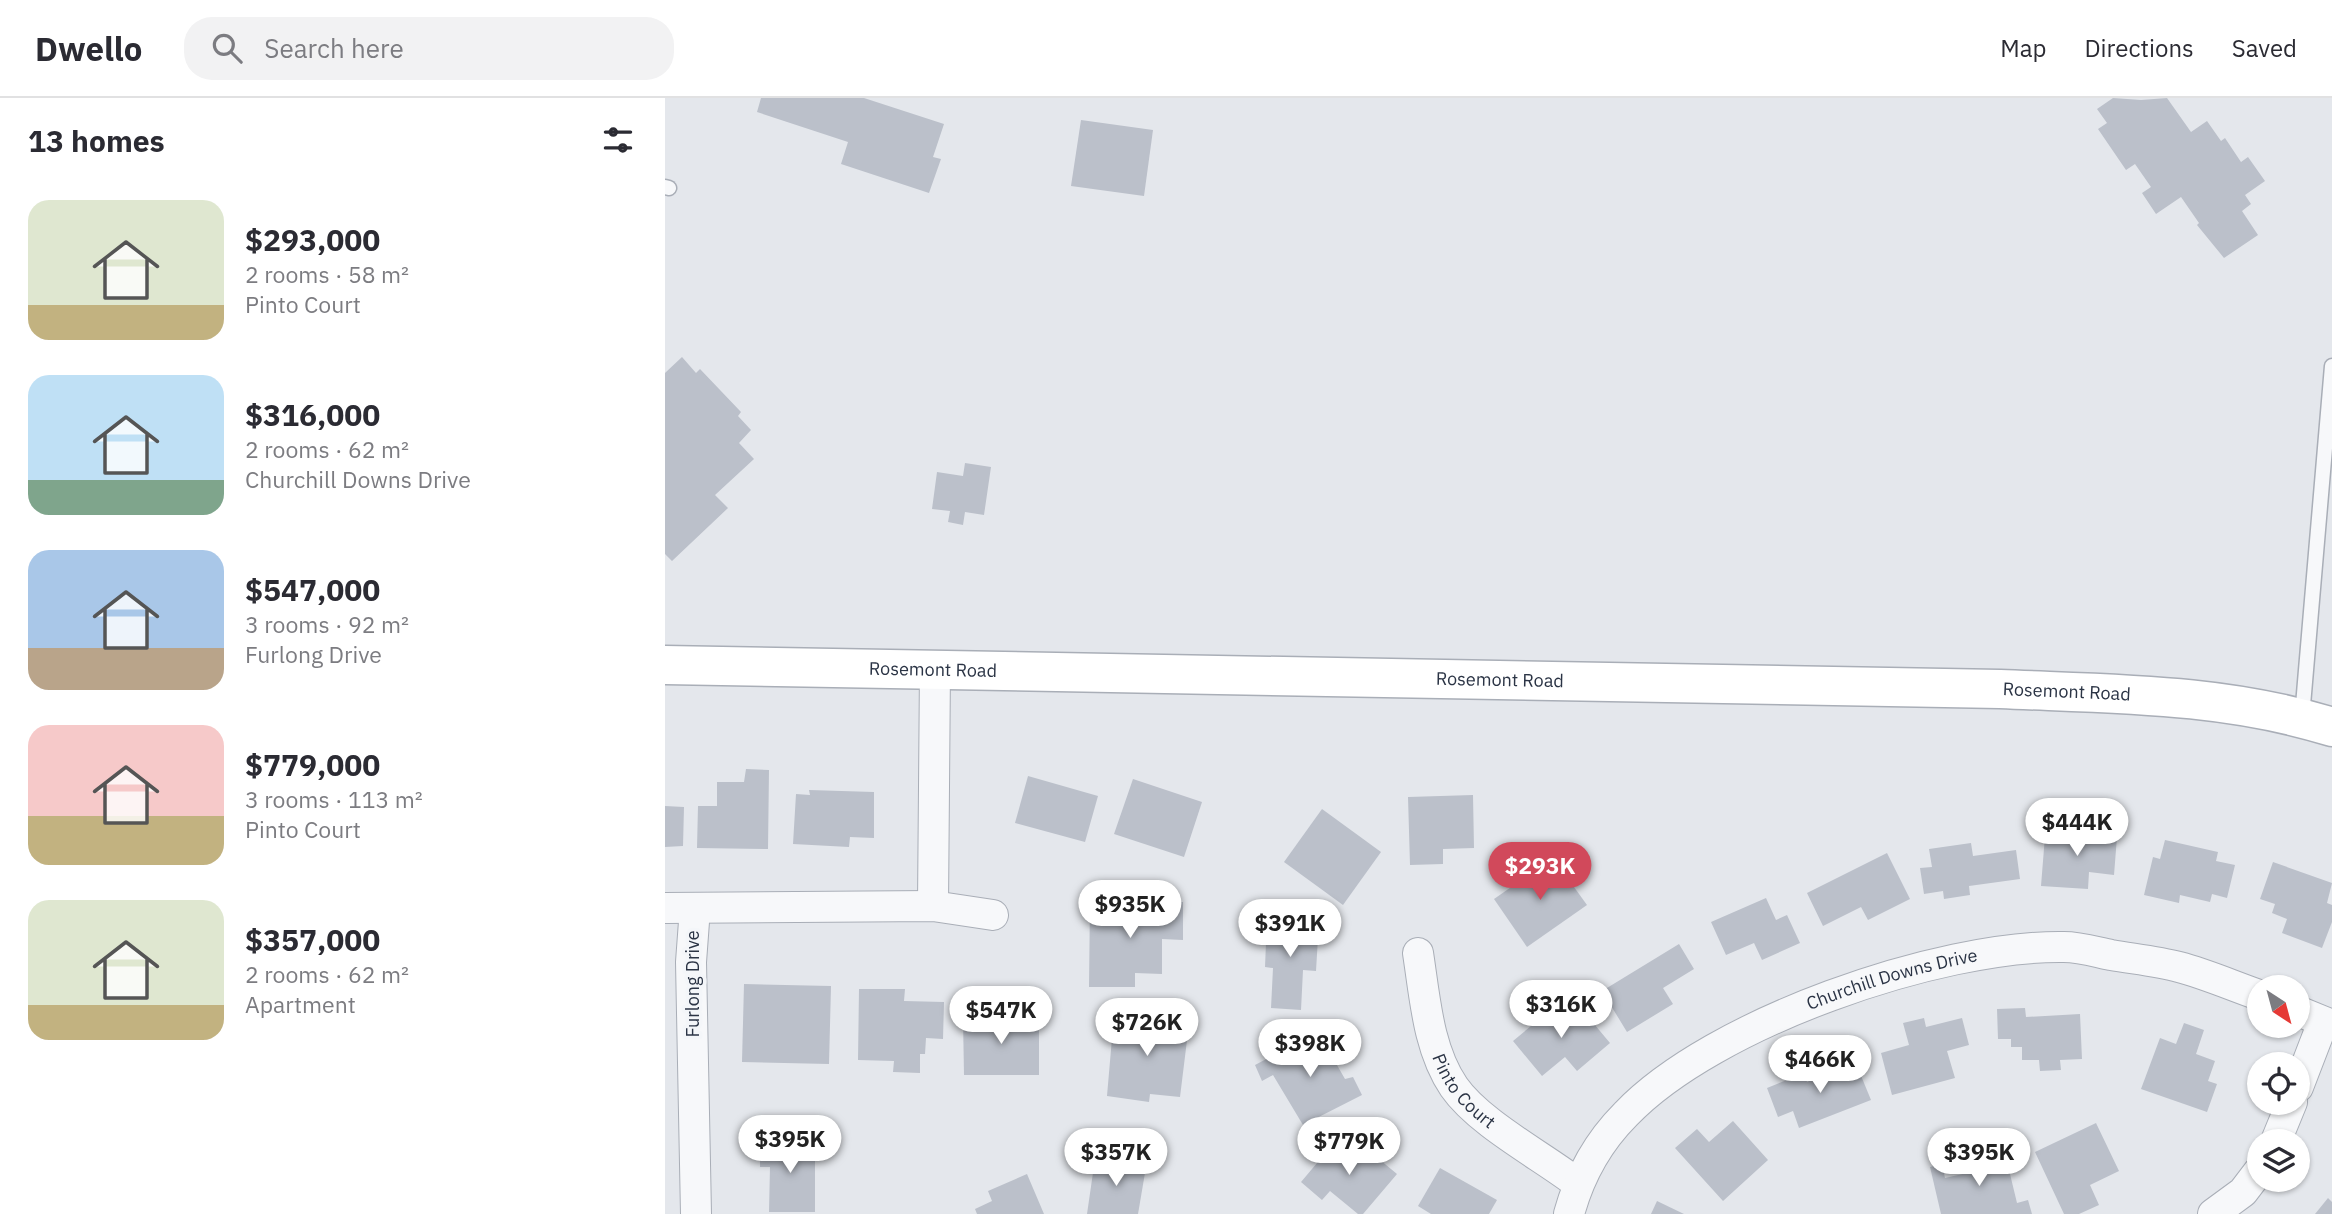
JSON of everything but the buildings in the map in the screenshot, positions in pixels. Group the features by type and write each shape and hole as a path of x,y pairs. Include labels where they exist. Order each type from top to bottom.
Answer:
{"main road":[{"name":"Rosemont Road","path":"665,664 2000,689 2176,696 2251,707 2317,723"}],"street":[{"path":"933,906 935,668"},
{"name":"Furlong Drive","path":"696,1214 691,962 695,908 933,906 993,915"},
{"path":"665,908 695,908"},
{"name":"Churchill Downs Drive","path":"1569,1214 1577,1184 1605,1139 1627,1113 1710,1051 1741,1034 1839,994 1908,971 1972,955 2014,949 2067,947 2179,967 2247,991"},
{"name":"Pinto Court","path":"1418,953 1429,1027 1455,1088 1504,1132 1577,1184"},
{"path":"2308,1052 2317,1019"},
{"path":"2213,1214 2247,1187"}],"lane":[{"path":"2317,723 2332,366"}]}
